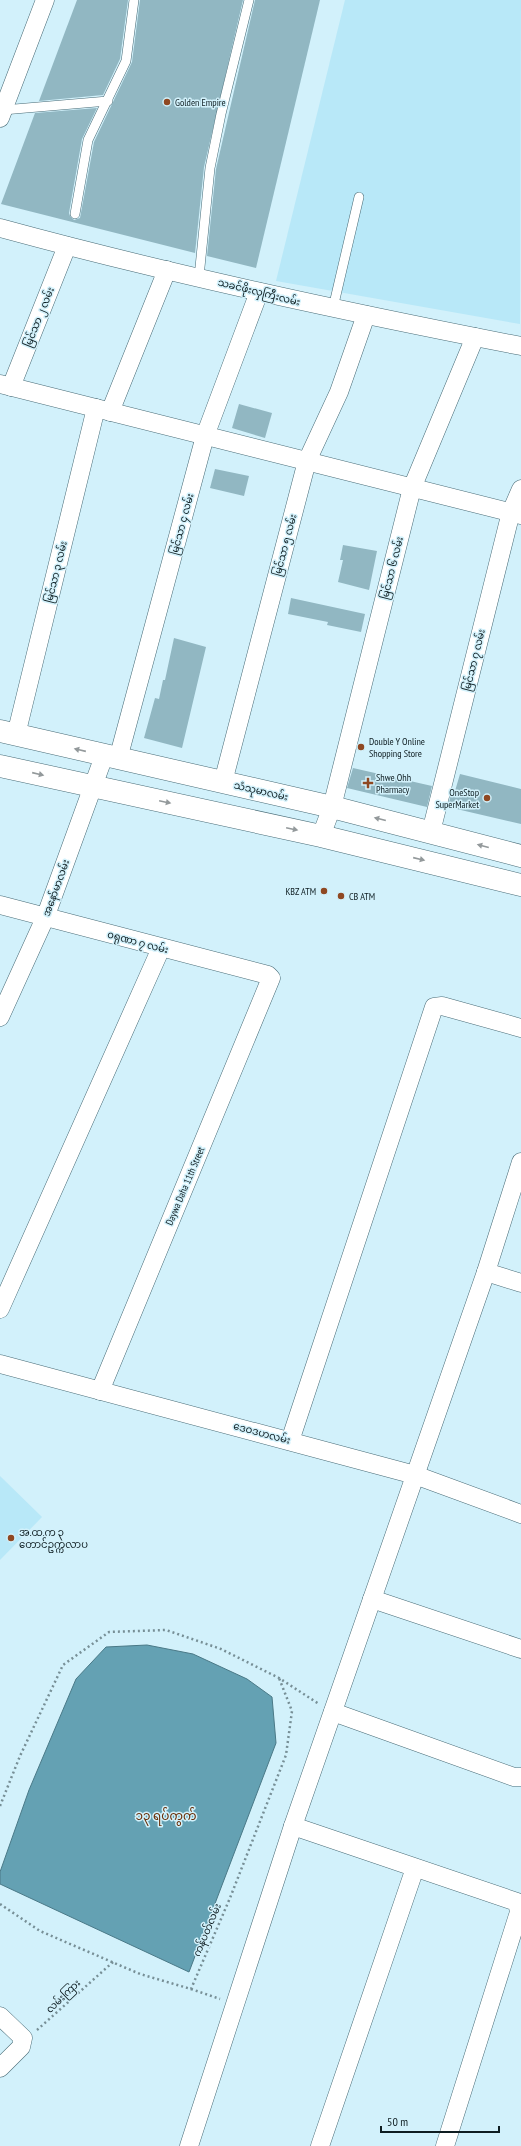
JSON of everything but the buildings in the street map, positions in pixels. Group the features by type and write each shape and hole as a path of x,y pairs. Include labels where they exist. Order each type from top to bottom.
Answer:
{"main road":[{"name":"သံသုမာလမ်း","path":"8,733 111,758 332,807 521,856"},
{"path":"0,766 321,836 521,885"}],"street":[{"path":"1,114 45,0"},
{"name":"သခင်ဖိုးလှကြီးလမ်း","path":"0,228 67,246 259,292 521,346"},
{"name":"မြင်သာ ၂ လမ်း","path":"6,386 67,246"},
{"name":"မြင်သာ ၃ လမ်း","path":"8,733 103,410 167,270"},
{"name":"မြင်သာ ၄ လမ်း","path":"111,758 206,436 259,292"},
{"name":"မြင်သာ ၅ လမ်း","path":"223,782 307,461 339,392 366,315"},
{"name":"မြင်သာ ၆ လမ်း","path":"321,836 332,807 412,488 476,337"},
{"path":"6,386 516,514"},
{"name":"မြင်သာ ၇ လမ်း","path":"431,832 516,514 521,489"},
{"name":"အနော်မာလမ်း","path":"0,1016 45,918 93,787 111,758"},
{"name":"၀ရုဏာ ၇ လမ်း","path":"0,906 268,975 271,978 271,982"},
{"path":"0,1309 160,948"},
{"name":"Daywa Daha 11th Street","path":"100,1391 271,982"},
{"path":"290,1441 434,1007 442,1006 521,1028"},
{"path":"189,2146 293,1826 486,1272 521,1162"},
{"path":"486,1272 521,1283"},
{"name":"ဒေဝဒဟလမ်း","path":"0,1364 415,1475 521,1514"},
{"path":"372,1599 521,1649"},
{"path":"332,1712 514,1778 521,1778"},
{"path":"293,1826 517,1902 519,1912 445,2146"},
{"path":"320,2146 415,1868"},
{"path":"0,2016 23,2038 21,2047 0,2068"}],"lane":[{"path":"75,214 88,140 126,61 134,0"},
{"path":"199,277 210,168 248,0"},
{"path":"1,114 108,101"},
{"path":"333,308 359,197"}],"path":[{"path":"0,1806 20,1756 63,1666 109,1632 166,1630 221,1650 279,1678 332,1712"},
{"name":"ကန်ပတ်လမ်း","path":"191,1989 230,1898 286,1755 292,1711 279,1678"},
{"path":"0,1904 40,1931 140,1974 191,1989 235,2005"},
{"name":"လမ်းကြား","path":"23,2038 43,2027 72,1997 113,1962"}],"shaded area":[{"path":"345,0 521,0 520,324 276,281"},
{"name":"အ.ထ.က ၃ တောင်ဥက္ကလာပ","path":"0,1476 42,1517 0,1560"},
{"path":"147,1645 193,1654 247,1679 272,1697 276,1743 189,1972 0,1884 0,1872 29,1790 76,1679 106,1647"}],"place":[{"name":"Golden Empire","path":"167,102"},
{"name":"Double Y Online Shopping Store","path":"361,747"},
{"name":"Shwe Ohh Pharmacy","path":"368,783"},
{"name":"OneStop SuperMarket","path":"487,798"},
{"name":"KBZ ATM","path":"324,891"},
{"name":"CB ATM","path":"341,896"},
{"name":"အ.ထ.က ၃ တောင်ဥက္ကလာပ","path":"11,1538"}],"district":[{"name":"၁၃ ရပ်ကွက်","path":"166,1815"}]}
